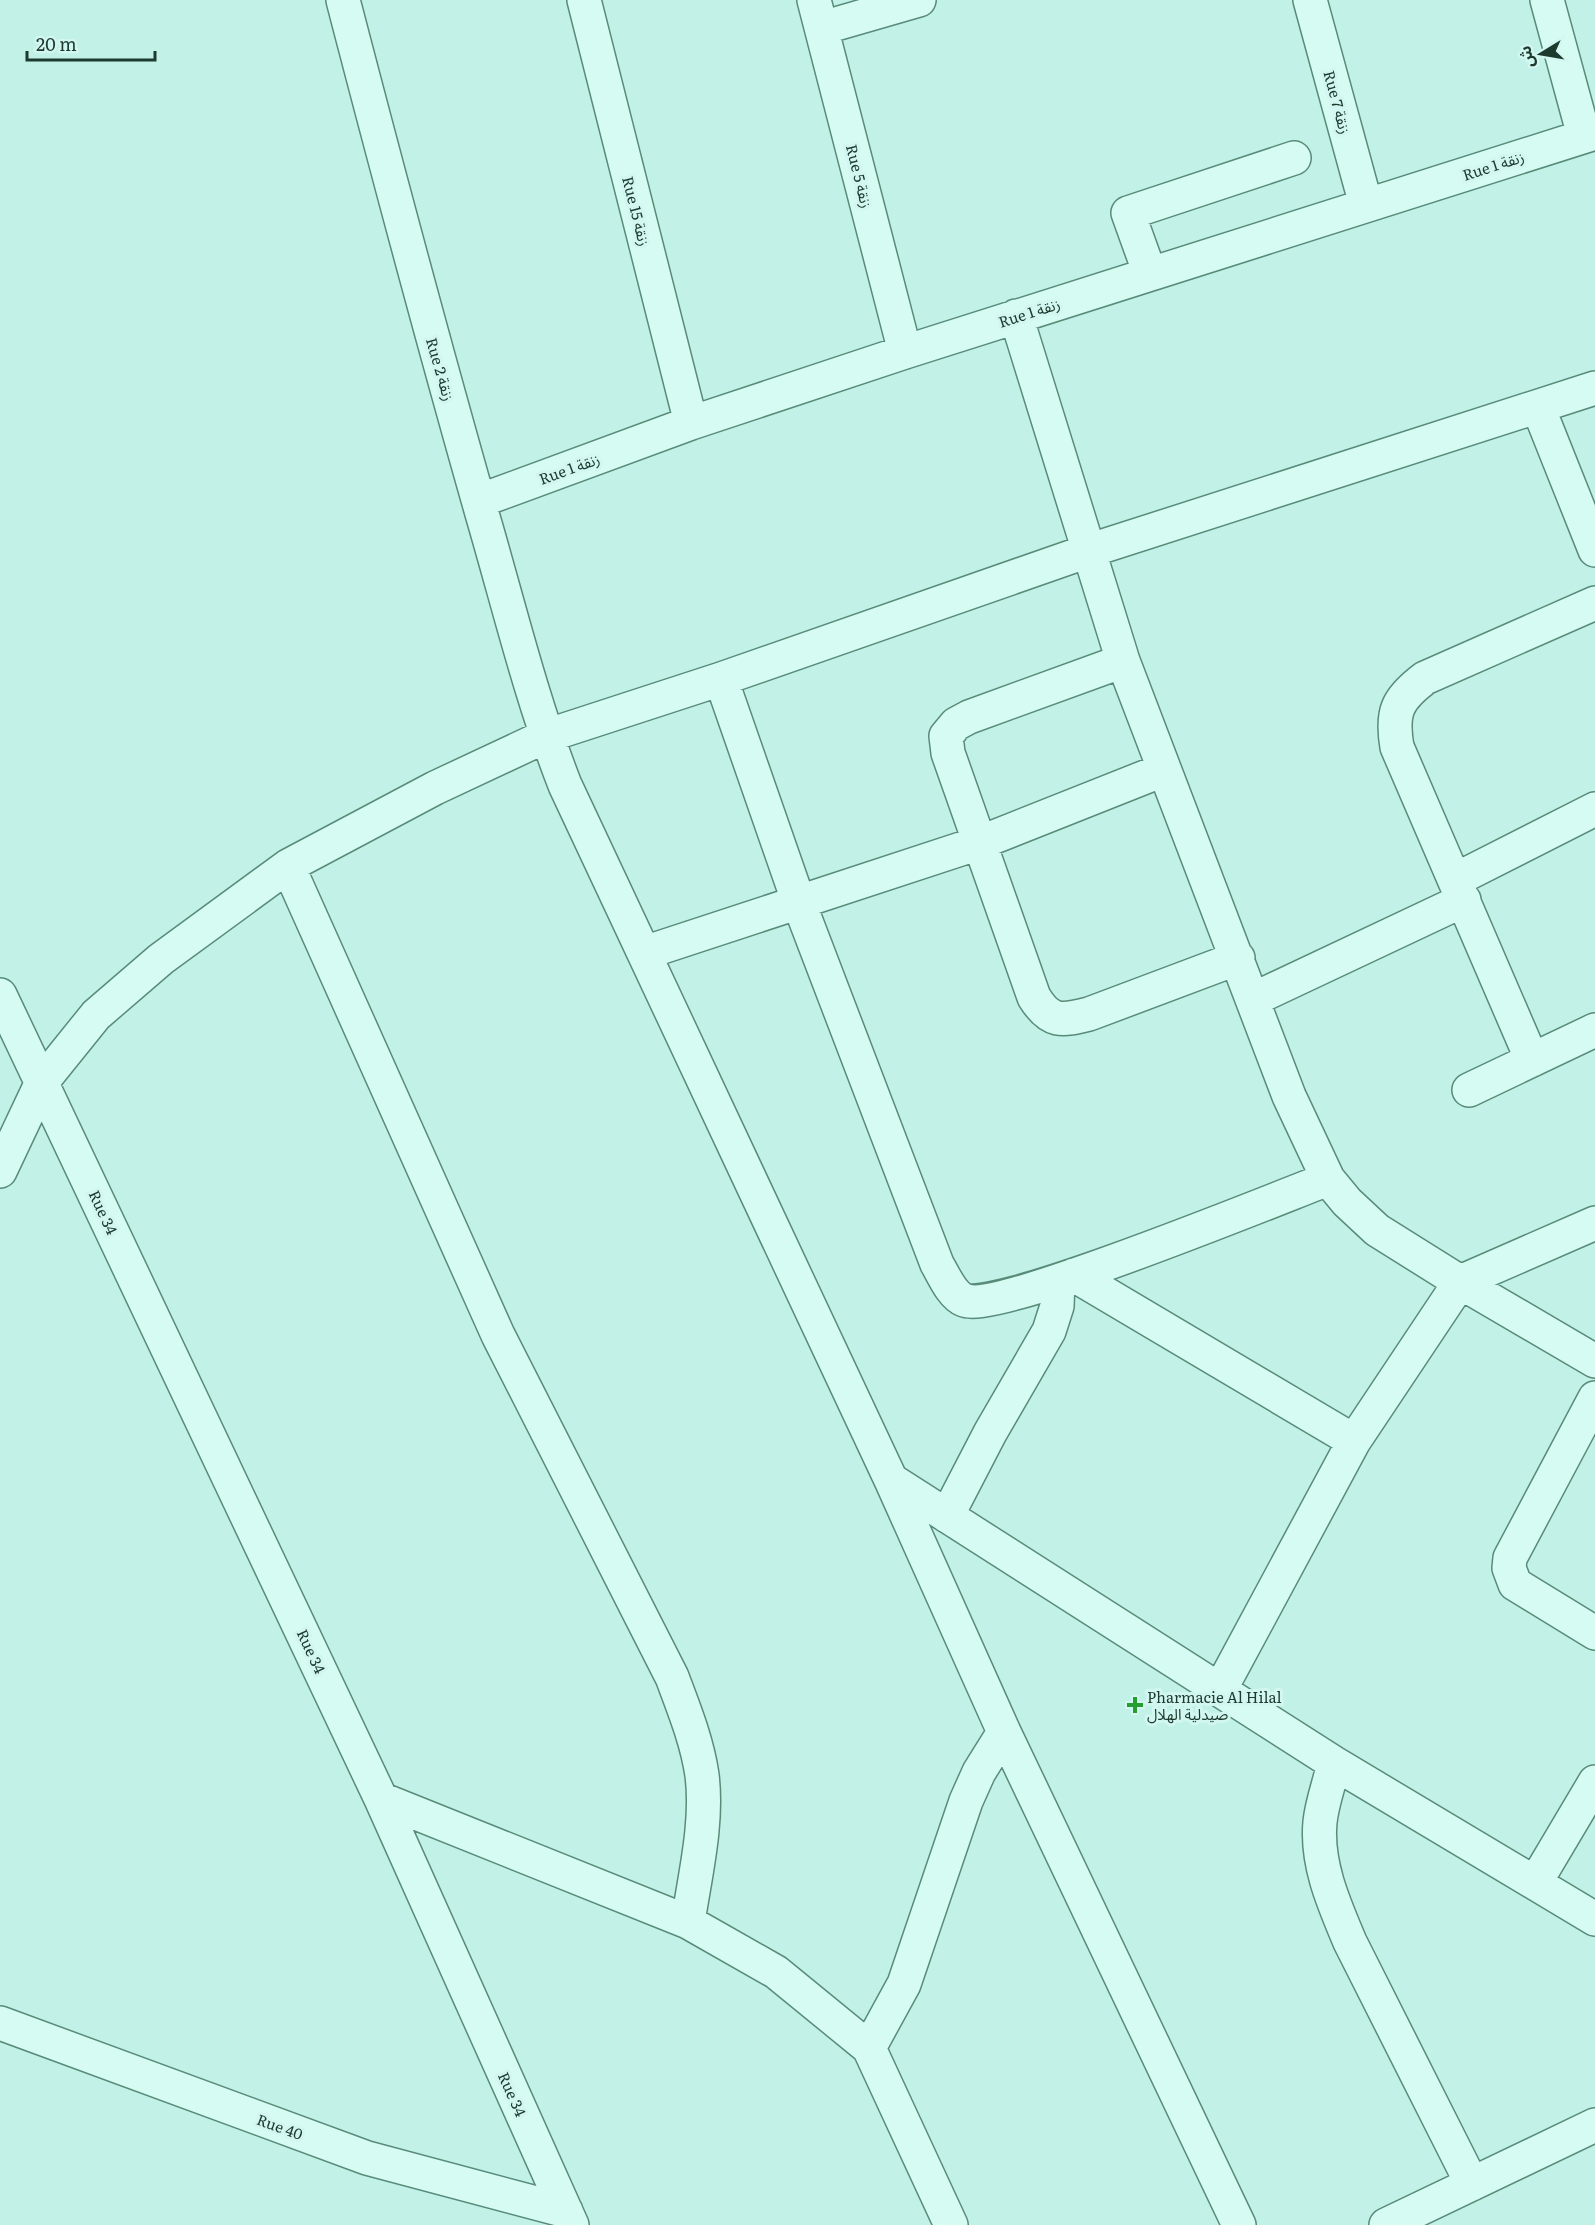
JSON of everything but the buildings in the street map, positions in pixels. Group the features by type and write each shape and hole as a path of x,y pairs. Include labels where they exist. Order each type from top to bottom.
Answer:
{"street":[{"name":"Rue 2 زنقة","path":"343,0 409,252 479,501 546,736 565,785 891,1480 1004,1732 1239,2225"},
{"name":"Rue 15 زنقة","path":"584,0 691,423"},
{"path":"818,14 919,0"},
{"name":"Rue 7 زنقة","path":"1310,0 1366,205"},
{"path":"1547,0 1590,134"},
{"name":"Rue 5 زنقة","path":"818,14 905,352"},
{"name":"Rue 1 زنقة","path":"479,501 691,423 905,352 1590,134"},
{"path":"1150,274 1128,213 1294,158"},
{"path":"1016,316 1123,661 1163,770 1254,999 1289,1096 1328,1179 1347,1202 1377,1230 1460,1282 1595,1361"},
{"path":"0,1171 42,1082 96,1014 161,959 288,866 435,788 546,736 721,679 1088,551 1595,388"},
{"path":"1538,406 1595,550"},
{"path":"1532,1060 1396,747 1394,728 1397,706 1407,691 1425,678 1595,603"},
{"path":"1123,661 969,717 950,729 945,744 1034,997 1042,1010 1054,1018 1069,1020 1238,958"},
{"path":"721,679 799,903 937,1264 952,1290 963,1300 982,1302 1066,1278 1328,1179"},
{"path":"644,953 979,843 1163,770"},
{"path":"1254,999 1459,890 1595,809"},
{"path":"288,866 498,1335 672,1677 690,1727 702,1775 703,1813 688,1922"},
{"name":"Rue 34","path":"0,994 381,1799 569,2218"},
{"path":"1469,1090 1595,1030"},
{"path":"1220,1690 1354,1441 1460,1282 1595,1223"},
{"path":"1066,1278 1354,1441"},
{"path":"947,1516 990,1433 1049,1331 1066,1278"},
{"path":"1595,1398 1510,1558 1509,1568 1515,1584 1595,1633"},
{"path":"891,1480 1334,1763 1595,1919"},
{"path":"869,2048 904,1984 975,1782 1004,1732"},
{"path":"1334,1763 1320,1820 1320,1843 1332,1902 1472,2184"},
{"path":"1535,1883 1595,1782"},
{"path":"381,1799 688,1922 776,1972 869,2048 951,2225"},
{"name":"Rue 40","path":"0,2023 367,2158 569,2218"},
{"path":"1386,2225 1595,2125"}],"place":[{"name":"Pharmacie Al Hilal صيدلية الهلال","path":"1135,1705"}]}
